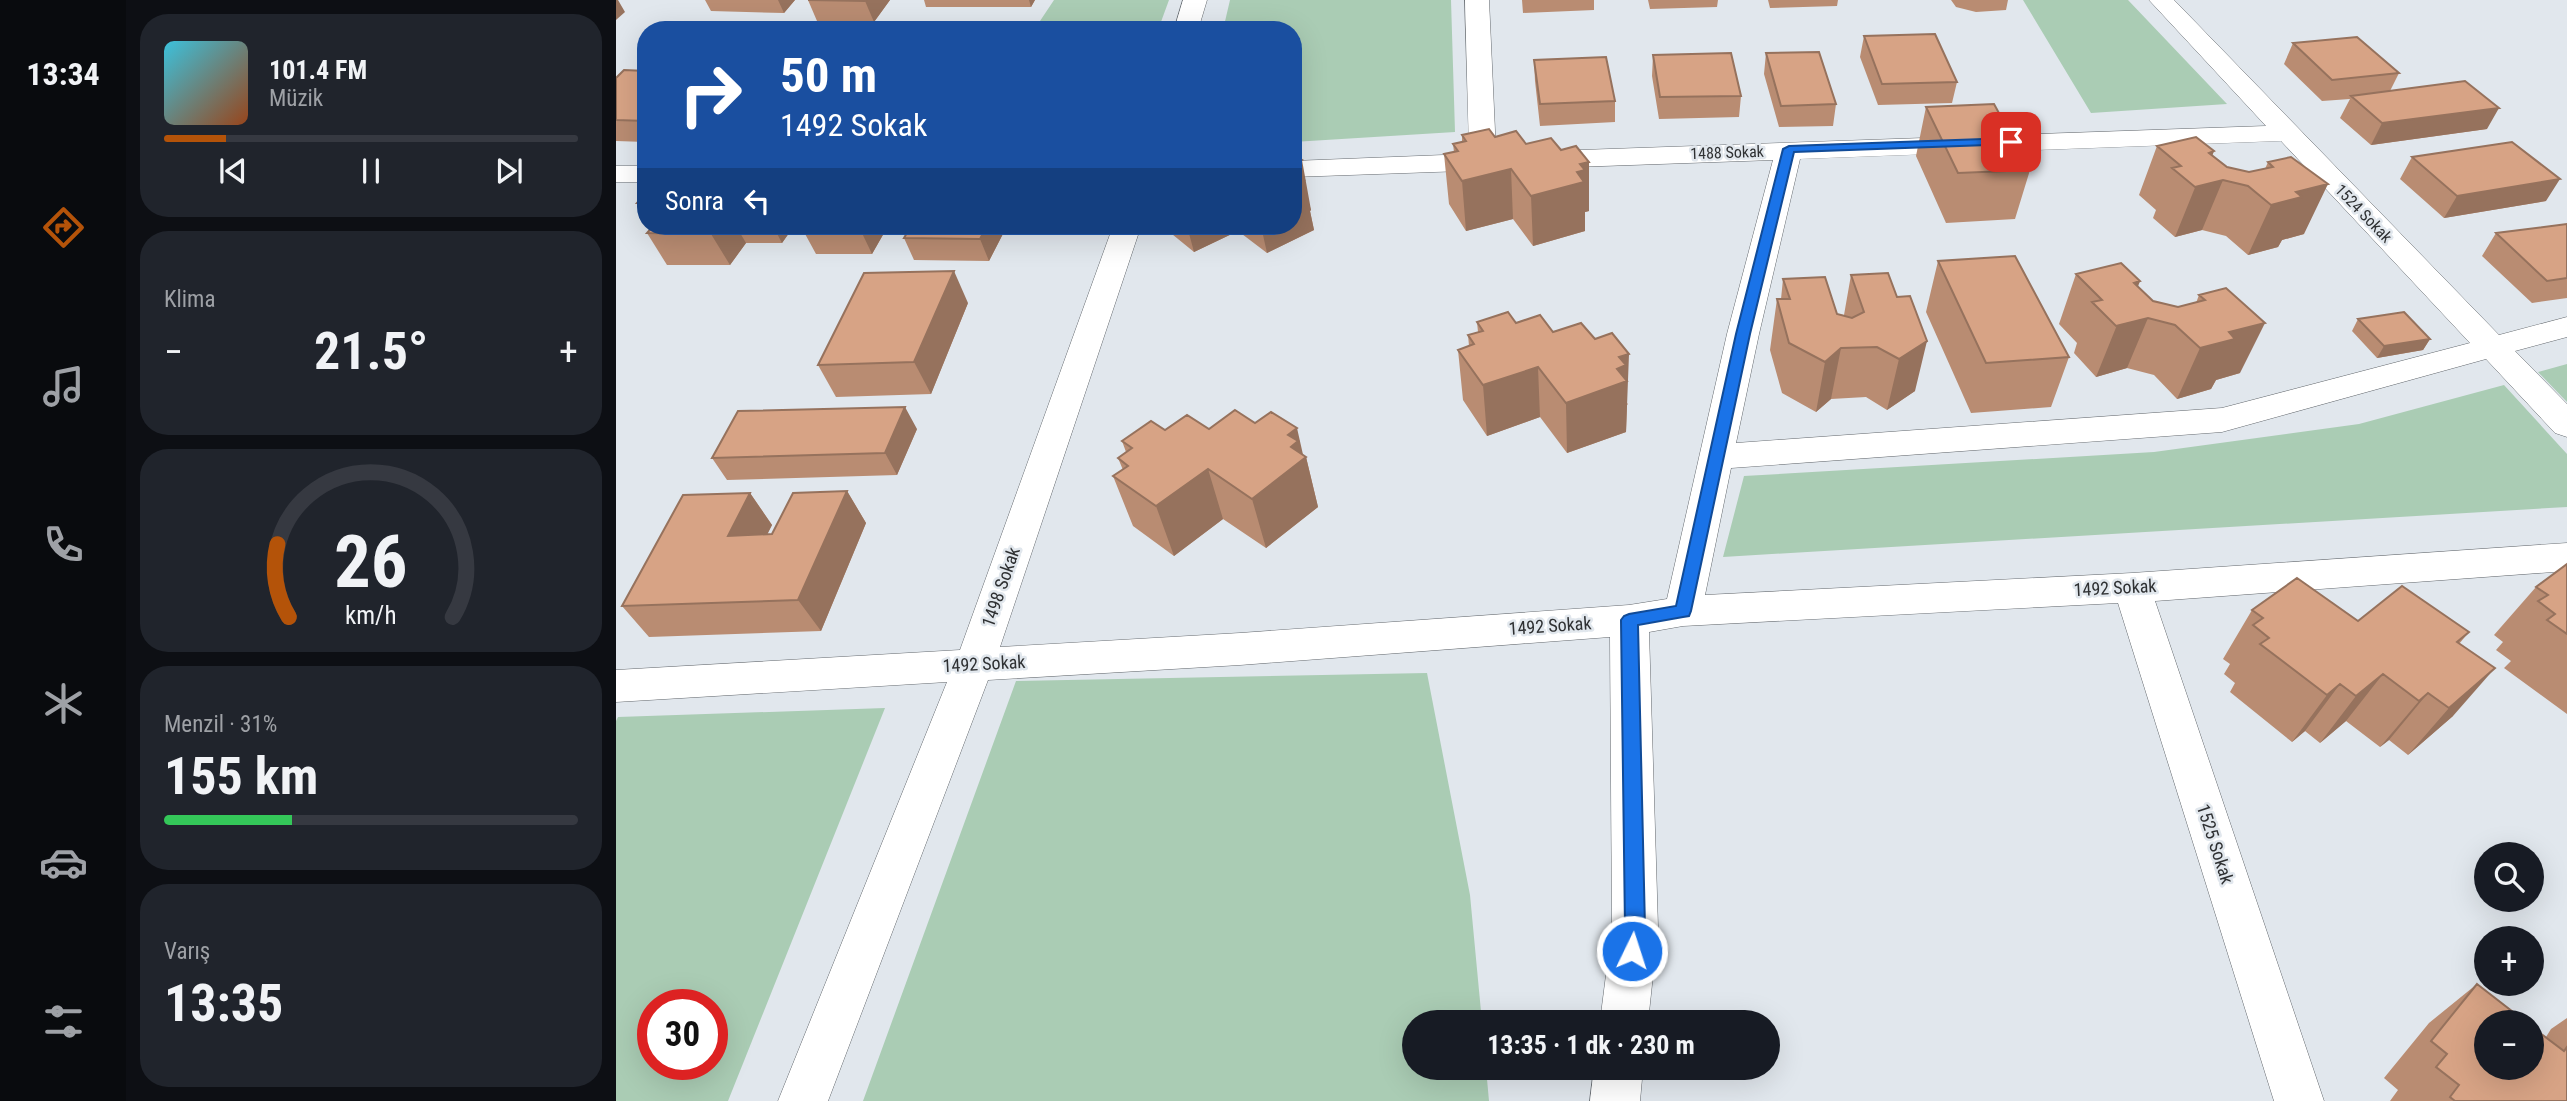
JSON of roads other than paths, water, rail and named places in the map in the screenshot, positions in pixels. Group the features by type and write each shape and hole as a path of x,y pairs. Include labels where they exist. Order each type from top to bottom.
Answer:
{"street":[{"path":"1189,21 1195,0"},
{"path":"1477,0 1483,162"},
{"name":"1524 Sokak","path":"2161,0 2567,425"},
{"name":"1488 Sokak","path":"1302,169 2288,133"},
{"path":"1683,611 1743,334 1789,149"},
{"path":"616,174 637,174"},
{"name":"1498 Sokak","path":"803,1101 974,665 1124,235"},
{"path":"1717,457 2222,420 2567,327"},
{"name":"1492 Sokak","path":"616,686 1240,649 1629,620 1683,611 2132,588 2567,557"},
{"name":"1525 Sokak","path":"2132,588 2299,1101"},
{"path":"1625,1010 1635,928 1629,620"},
{"path":"1615,1101 1618,1080"}]}
